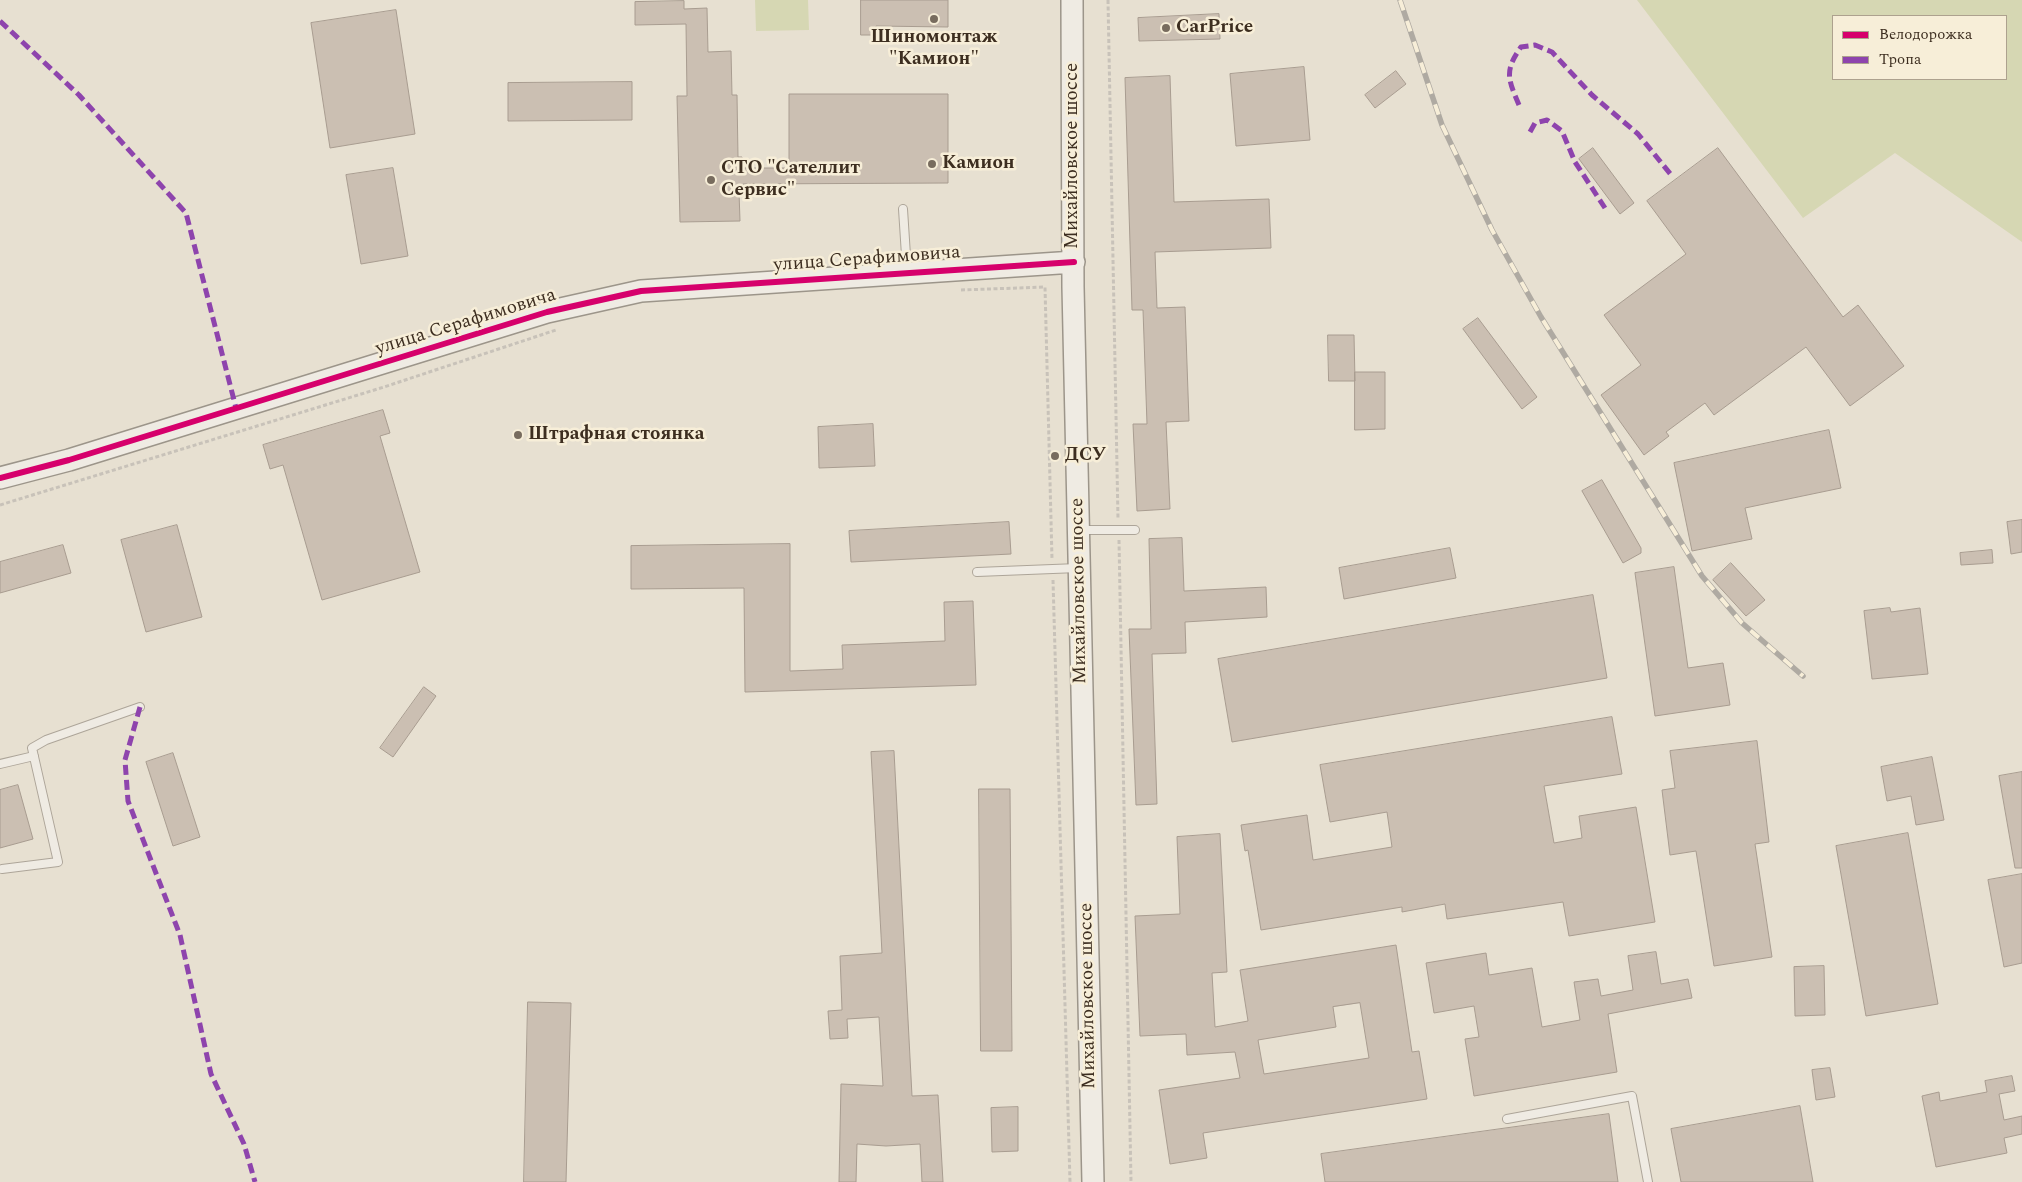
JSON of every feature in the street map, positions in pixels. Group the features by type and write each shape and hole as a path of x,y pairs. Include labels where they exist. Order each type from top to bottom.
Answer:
{"main road":[{"name":"Михайловское шоссе","path":"1072,0 1074,262 1093,1182"},
{"name":"улица Серафимовича","path":"0,478 69,460 547,312 622,295 659,290 1074,262"}],"lane":[{"path":"903,209 908,273"},
{"path":"1079,530 1135,530"},
{"path":"977,572 1080,568"},
{"path":"2,869 58,862 32,748 46,740 140,706"},
{"path":"0,764 34,756"},
{"path":"1507,1119 1632,1096 1648,1182"}],"path":[{"path":"1108,0 1130,1182"},
{"path":"957,290 1045,287 1070,1182"},
{"path":"0,505 384,387 559,329"}],"green space":[{"path":"755,0 808,0 809,30 756,31"},
{"path":"1637,0 2022,0 2022,242 1895,153 1803,218"}],"building":[{"path":"861,0 948,0 948,27 876,26 876,35 861,35"},
{"path":"684,1 684,9 707,8 708,52 731,51 732,95 737,95 738,157 742,157 743,168 789,168 789,94 948,94 948,183 743,184 743,192 739,192 740,221 680,222 677,96 687,96 686,24 635,25 635,2"},
{"path":"396,10 415,134 330,148 311,23"},
{"path":"1219,14 1220,39 1139,41 1138,18"},
{"path":"1304,67 1310,140 1236,146 1230,74"},
{"path":"1396,71 1406,84 1375,108 1365,95"},
{"path":"1170,76 1174,202 1269,199 1271,248 1155,252 1157,308 1185,307 1189,421 1166,422 1170,509 1137,511 1133,424 1147,424 1143,310 1132,310 1125,78"},
{"path":"632,82 632,120 508,121 508,83"},
{"path":"1593,148 1634,203 1620,214 1579,159"},
{"path":"1718,148 1843,317 1858,305 1904,366 1850,406 1806,347 1714,415 1705,403 1666,432 1669,436 1644,455 1601,395 1641,365 1604,315 1686,254 1647,201"},
{"path":"393,168 408,256 361,264 346,175"},
{"path":"1478,318 1537,397 1522,409 1463,329"},
{"path":"1328,335 1354,335 1355,381 1329,381"},
{"path":"1355,372 1385,372 1385,429 1355,430"},
{"path":"383,410 390,433 380,436 420,572 322,600 283,465 270,469 263,445"},
{"path":"873,424 875,466 819,468 818,427"},
{"path":"1829,430 1841,488 1745,508 1752,539 1692,551 1674,463"},
{"path":"1602,480 1641,548 1641,553 1623,563 1582,491"},
{"path":"2022,520 2022,552 2011,554 2007,522"},
{"path":"1009,522 1011,554 851,562 849,531"},
{"path":"177,525 202,617 146,632 121,540"},
{"path":"1182,538 1184,591 1266,587 1267,617 1185,622 1186,653 1152,654 1157,804 1136,805 1129,629 1151,629 1149,539"},
{"path":"790,544 790,671 843,669 842,645 945,641 944,602 973,601 976,685 745,692 744,588 631,589 631,546"},
{"path":"63,545 71,573 0,593 0,562"},
{"path":"1450,548 1456,578 1344,599 1339,568"},
{"path":"1992,550 1993,563 1961,565 1960,553"},
{"path":"1731,563 1765,600 1746,616 1713,580"},
{"path":"1674,567 1688,668 1723,663 1730,705 1655,716 1635,573"},
{"path":"1593,595 1607,678 1232,742 1218,659"},
{"path":"1890,608 1891,612 1920,608 1928,674 1872,679 1864,611"},
{"path":"424,687 436,696 393,757 380,748"},
{"path":"1612,717 1622,774 1544,786 1554,843 1582,838 1579,816 1636,807 1655,922 1569,936 1563,902 1447,919 1445,904 1402,912 1402,907 1261,930 1248,850 1245,851 1241,825 1307,815 1313,860 1392,847 1387,812 1330,822 1320,765"},
{"path":"1757,741 1769,842 1755,844 1772,957 1714,966 1696,851 1670,855 1662,790 1675,788 1670,751"},
{"path":"894,751 912,1096 938,1095 943,1182 922,1182 920,1144 886,1146 857,1144 856,1182 839,1182 841,1084 883,1086 879,1017 847,1019 848,1038 830,1039 828,1011 842,1010 840,956 882,953 871,752"},
{"path":"173,753 200,837 173,846 146,762"},
{"path":"1932,757 1944,820 1916,825 1911,796 1887,801 1881,767"},
{"path":"2022,772 2022,868 2015,868 1999,776"},
{"path":"18,785 33,839 0,848 0,790"},
{"path":"979,789 1010,789 1012,1051 981,1051"},
{"path":"1908,833 1938,1004 1866,1016 1836,846"},
{"path":"1220,834 1227,972 1212,973 1215,1027 1248,1021 1240,970 1396,945 1412,1052 1419,1051 1427,1099 1203,1133 1207,1158 1170,1164 1159,1090 1240,1078 1235,1052 1187,1055 1186,1034 1140,1036 1135,916 1180,914 1177,837","holes":["1360,1003 1369,1058 1264,1074 1258,1040 1336,1027 1333,1007"]},
{"path":"2022,874 2022,963 2004,967 1988,880"},
{"path":"1656,952 1661,984 1688,979 1692,998 1608,1014 1617,1072 1474,1096 1465,1039 1479,1037 1474,1006 1434,1013 1426,963 1486,953 1489,975 1532,968 1542,1027 1580,1020 1574,982 1598,979 1601,996 1633,990 1628,956"},
{"path":"1824,966 1825,1015 1795,1016 1794,967"},
{"path":"528,1002 571,1003 566,1182 524,1182"},
{"path":"1830,1068 1835,1097 1816,1100 1812,1070"},
{"path":"2012,1076 2015,1091 1999,1094 2004,1120 2022,1116 2022,1134 2004,1138 2007,1153 1936,1167 1922,1096 1939,1092 1940,1101 1987,1092 1985,1081"},
{"path":"1800,1106 1813,1182 1681,1182 1671,1129"},
{"path":"1018,1107 1018,1151 992,1152 991,1108"},
{"path":"1609,1114 1618,1182 1325,1182 1321,1154"}],"railway":[{"path":"1400,0 1442,125 1492,230 1541,317 1702,576 1742,623 1803,676"}],"marked path":[{"path":"0,21 79,95 186,213 236,408"},
{"path":"1519,105 1510,82 1510,69 1521,47 1535,45 1552,52 1592,95 1638,134 1672,176"},
{"path":"1530,132 1535,123 1547,120 1562,131 1575,162 1605,208"},
{"path":"140,707 125,760 128,801 180,935 211,1074 244,1144 255,1182"}],"cycle path":[{"path":"0,478 69,460 547,312 641,291 1074,262"}],"place":[{"name":"Шиномонтаж \"Камион\"","path":"934,19"},
{"name":"CarPrice","path":"1166,28"},
{"name":"Камион","path":"932,164"},
{"name":"СТО \"Сателлит Сервис\"","path":"711,180"},
{"name":"Штрафная стоянка","path":"518,435"},
{"name":"ДСУ","path":"1055,456"}]}
